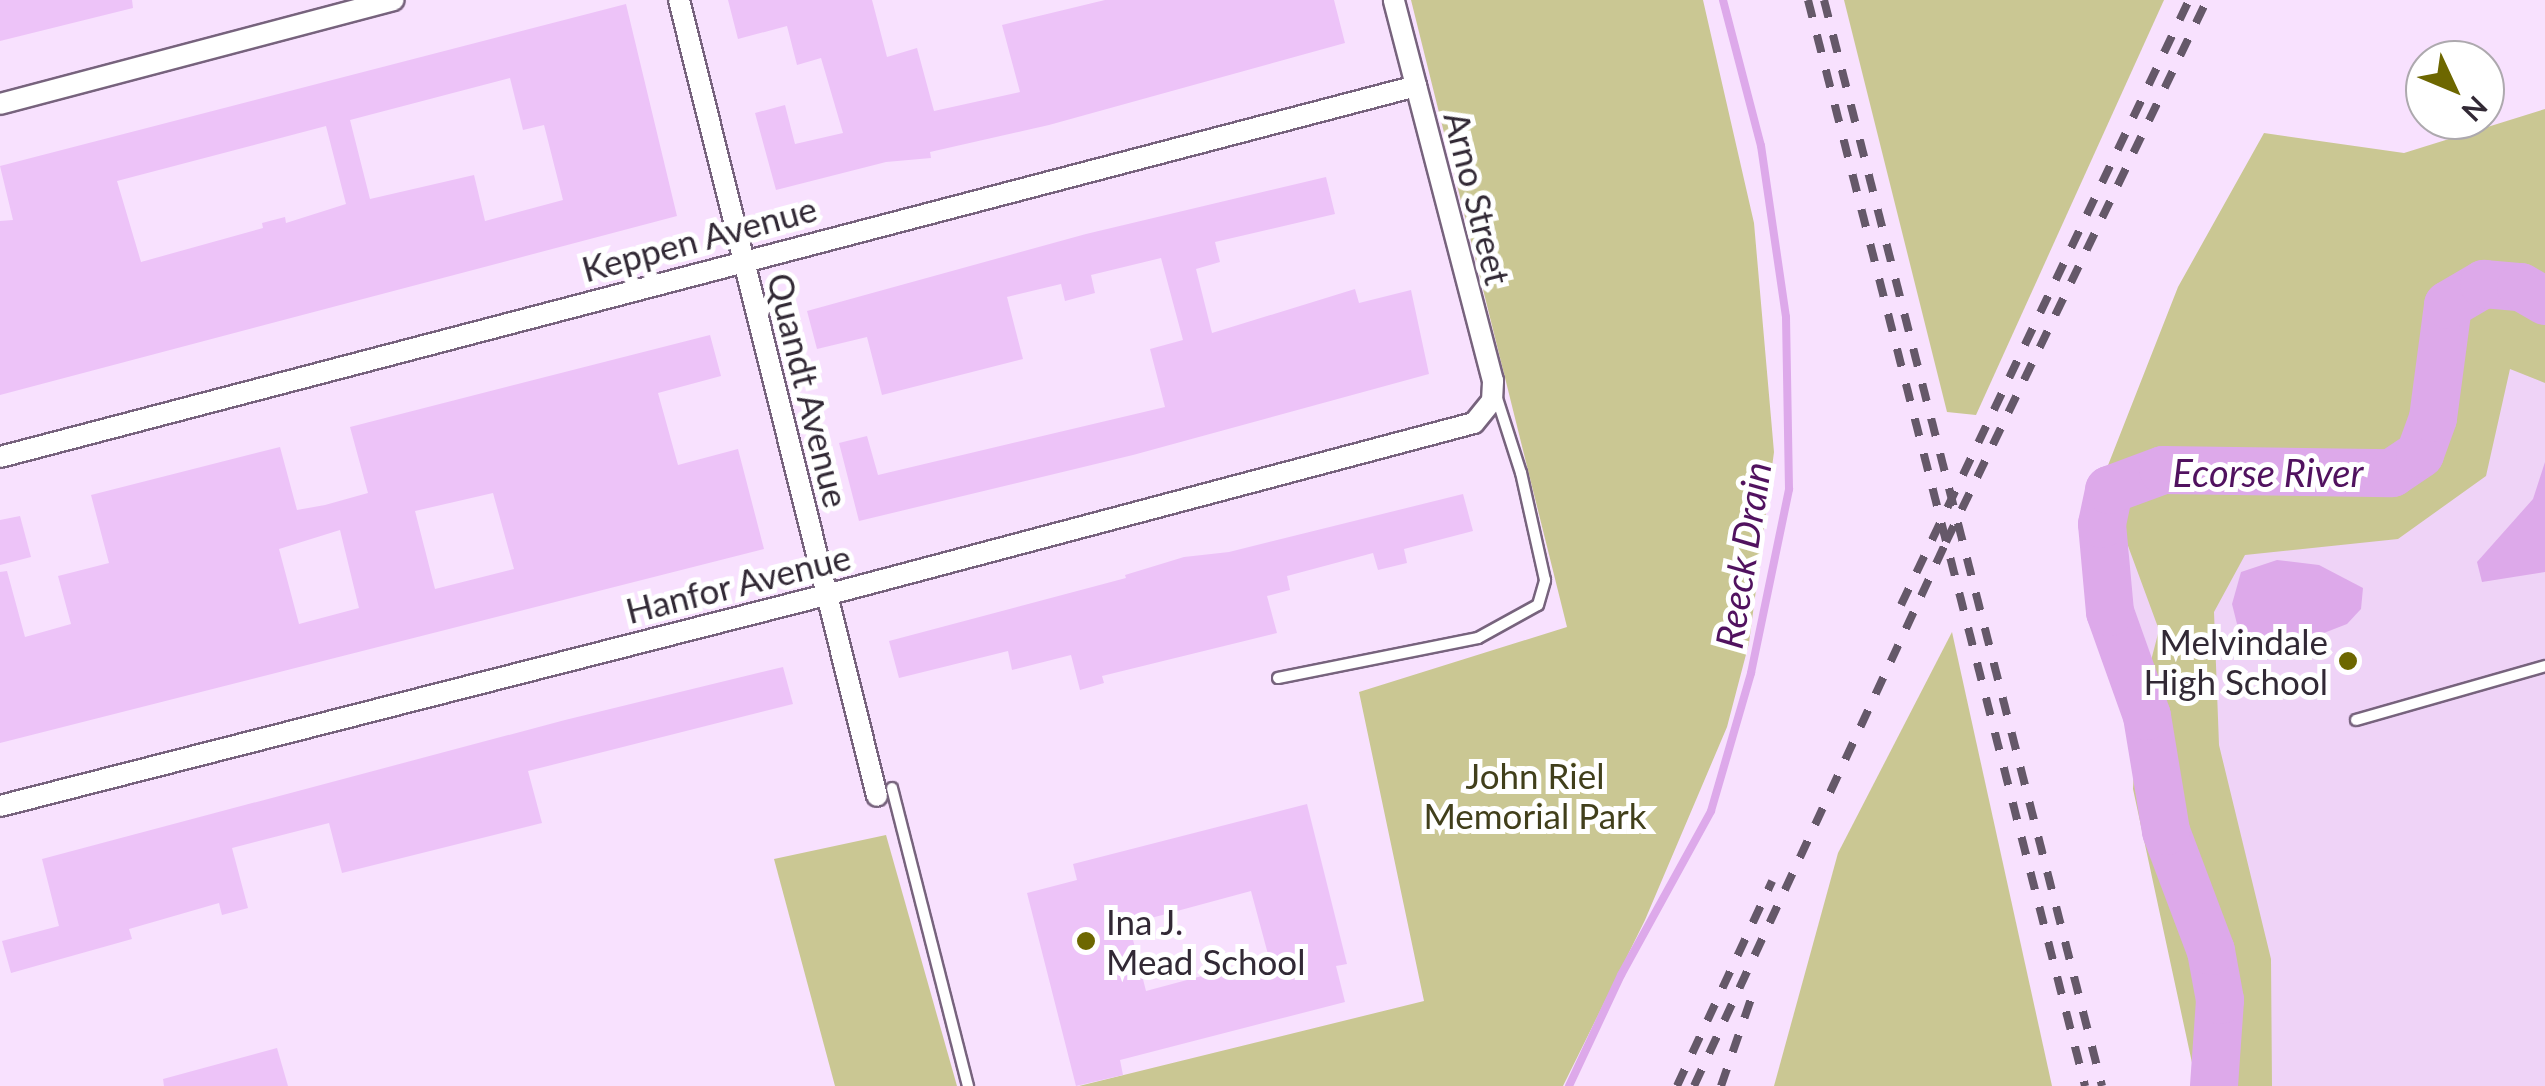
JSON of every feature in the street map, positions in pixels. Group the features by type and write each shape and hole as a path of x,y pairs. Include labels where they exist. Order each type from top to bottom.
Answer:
{"street":[{"path":"0,104 394,0"},
{"name":"Quandt Avenue","path":"678,0 826,595 884,792"},
{"name":"Arno Street","path":"1394,0 1494,390"},
{"name":"Keppen Avenue","path":"0,457 1416,86"},
{"name":"Hanfor Avenue","path":"0,806 826,595 1474,422 1487,410 1494,390"}],"lane":[{"path":"1278,678 1478,638 1538,605 1545,580 1522,473 1494,390"},
{"path":"2356,720 2545,666"},
{"path":"884,792 968,1086"}],"shaded area":[{"name":"Melvindale High School","path":"2545,322 2545,1086 2242,1086 2173,712 2128,609 2129,510"},
{"path":"2545,462 2545,572 2482,582 2477,562 2533,499"},
{"path":"2277,560 2319,565 2363,588 2361,609 2347,624 2293,645 2251,641 2239,632 2232,604 2241,572"}],"green space":[{"name":"John Riel Memorial Park","path":"1411,0 1703,0 1754,223 1774,452 1749,643 1727,727 1645,920 1563,1086 1079,1086 1424,1001 1359,692 1567,627"},
{"path":"1844,0 2164,0 1976,415 1947,412"},
{"path":"2545,109 2545,383 2510,369 2486,476 2398,539 2245,555 2214,612 2219,745 2271,959 2272,1086 2197,1086 2133,789 2137,714 2159,630 2103,478 2178,287 2264,133 2404,153 2446,140 2505,140 2505,121"},
{"path":"1952,632 2052,1086 1774,1086 1838,853"},
{"path":"886,835 957,1086 835,1086 774,859"}],"building":[{"path":"0,0 132,0 133,8 0,41"},
{"path":"728,0 872,0 887,57 917,48 934,111 1020,92 1002,25 1105,0 1334,0 1345,43 1049,125 930,152 931,158 886,162 776,190 755,113 785,105 795,144 843,133 821,58 797,65 787,26 738,39"},
{"path":"626,4 677,216 0,395 0,221 13,220 0,166","holes":["510,78 523,130 544,125 563,200 485,221 474,175 370,199 350,120","326,126 346,204 286,223 285,217 262,223 263,228 141,262 117,181"]},
{"path":"1326,177 1335,214 1215,242 1220,262 1196,269 1212,333 1355,289 1359,303 1411,290 1429,374 1133,455 859,521 839,443 867,436 878,475 1165,407 1150,349 1183,340 1161,258 1091,275 1095,293 1065,301 1061,284 1007,297 1023,359 882,395 867,337 817,349 807,311 1086,234"},
{"path":"710,335 721,376 658,393 678,465 738,449 764,549 0,743 0,572 7,571 25,637 71,624 58,576 109,563 91,495 280,447 297,510 325,505 368,493 350,427","holes":["493,493 514,569 435,589 415,511","340,530 359,608 299,624 279,549"]},
{"path":"1463,494 1473,531 1404,549 1407,563 1378,570 1373,553 1287,576 1290,590 1267,596 1277,633 1102,676 1104,683 1080,690 1071,655 1012,670 1008,651 899,678 889,641 1126,578 1125,575 1184,557 1229,552"},
{"path":"20,516 31,557 0,565 0,520"},
{"path":"783,667 793,704 528,771 542,823 342,873 329,823 232,848 248,908 222,915 219,903 129,929 132,939 11,973 2,941 59,926 42,859 565,720"},
{"name":"Ina J. Mead School","path":"1307,804 1347,964 1336,966 1345,1002 1120,1060 1123,1075 1076,1086 1027,893 1077,880 1073,864","holes":["1251,891 1269,958 1146,991 1129,924"]},
{"path":"277,1048 288,1086 164,1086 163,1079"}],"waterway":[{"name":"Reeck Drain","path":"1569,1086 1621,975 1711,811 1751,673 1789,489 1786,317 1761,146 1723,0"},
{"name":"Ecorse River","path":"2214,1086 2220,1000 2211,951 2166,831 2147,716 2110,612 2102,524 2109,490 2163,470 2392,473 2420,454 2433,418 2448,305 2484,284 2521,287 2545,301"}],"railway":[{"path":"1808,0 2085,1086"},
{"path":"1824,0 2102,1086"},
{"path":"1901,605 2189,0"},
{"path":"1694,1086 1946,542 2207,0"},
{"path":"1677,1086 1772,881"},
{"path":"1721,1086 1752,996"}],"place":[{"name":"Melvindale High School","path":"2348,661"},
{"name":"Ina J. Mead School","path":"1086,941"}]}
